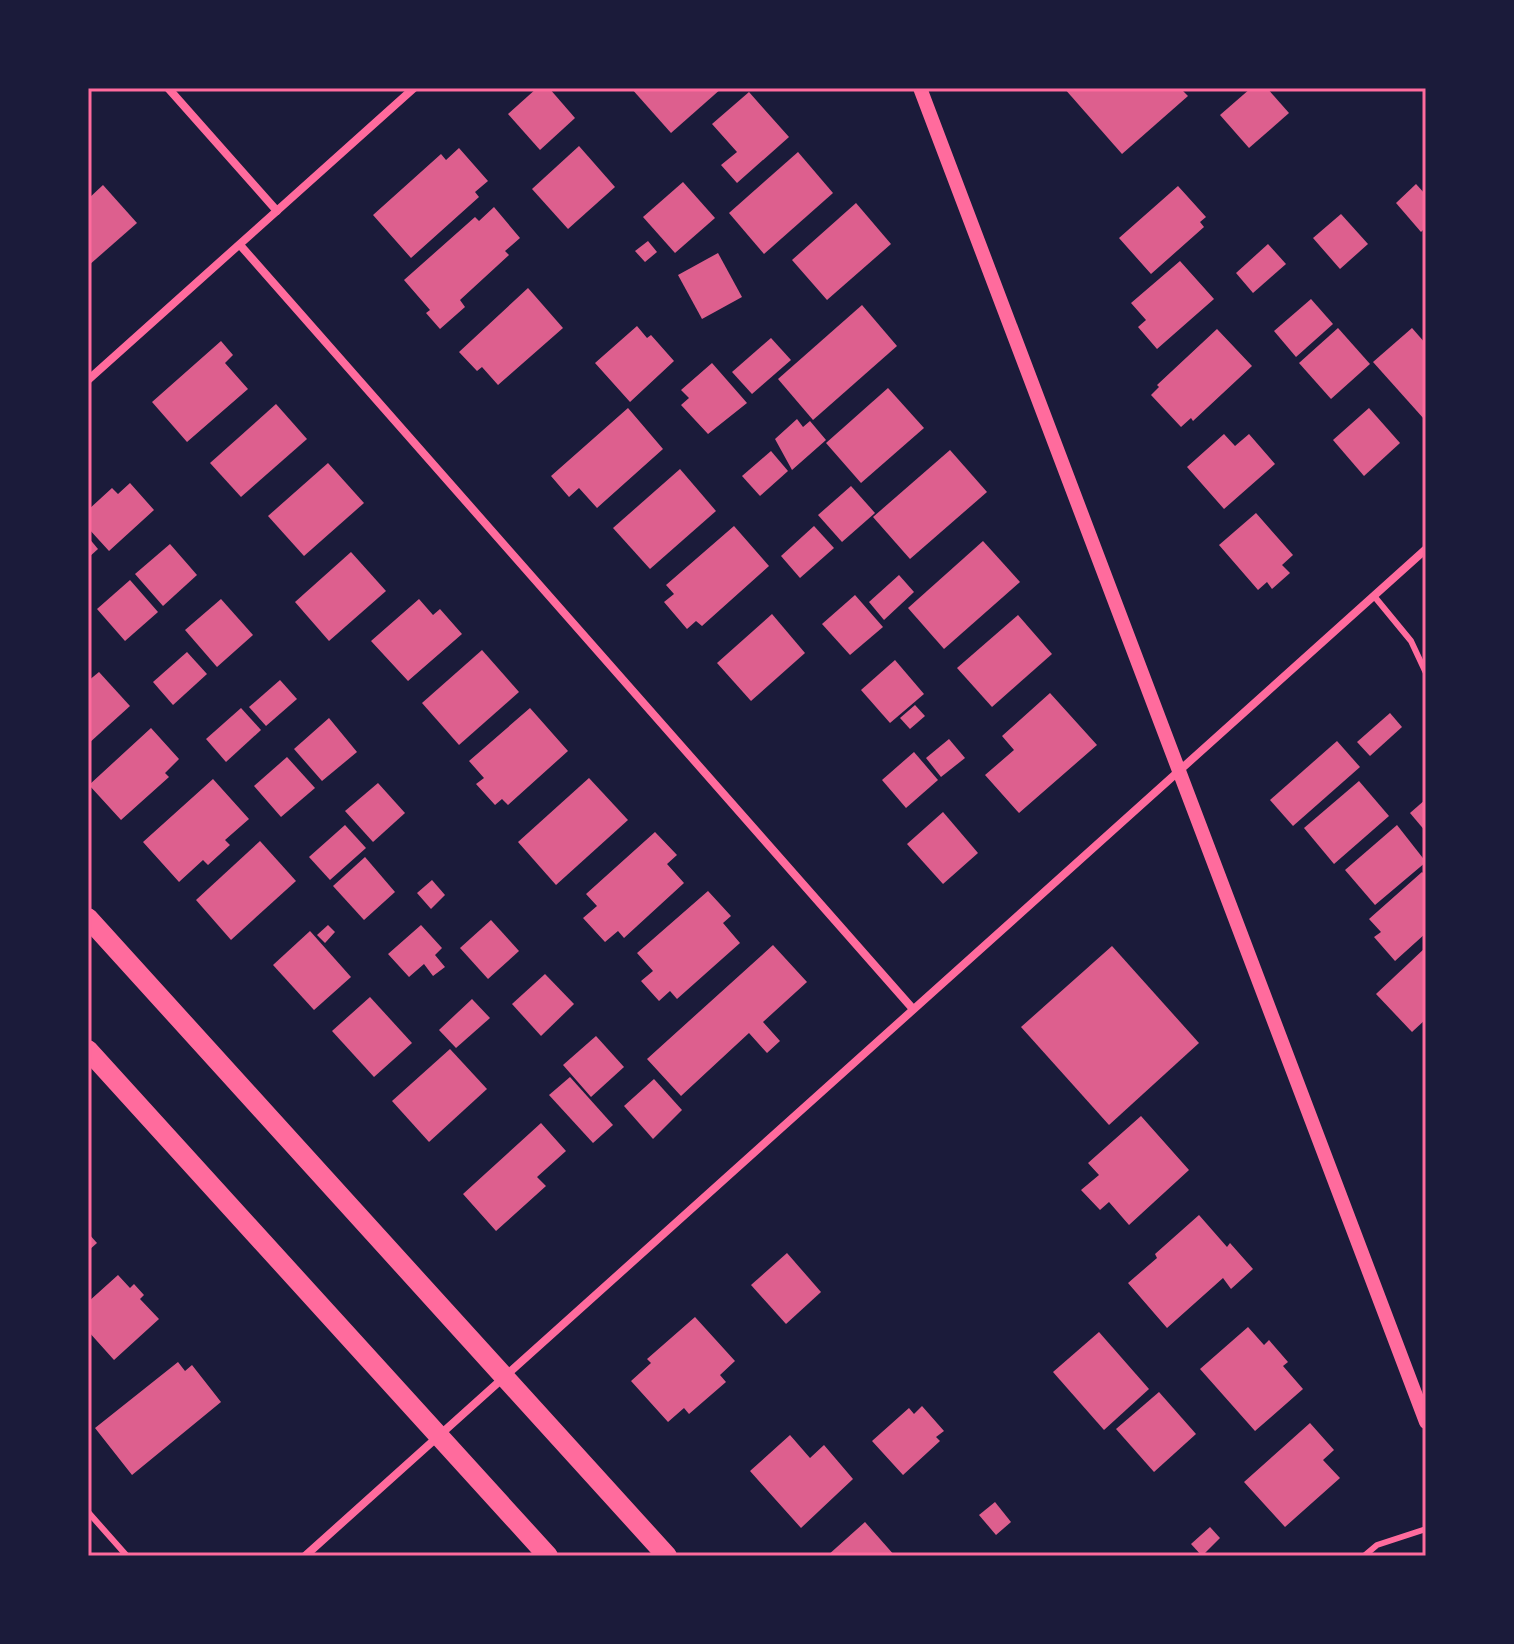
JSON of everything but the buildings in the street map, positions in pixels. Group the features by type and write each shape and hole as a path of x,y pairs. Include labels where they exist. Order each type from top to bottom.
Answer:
{"main road":[{"path":"88,918 667,1556"},
{"path":"88,1050 548,1556"}],"street":[{"path":"168,88 277,211"},
{"path":"88,380 414,88"},
{"path":"920,88 1426,1422"},
{"path":"240,245 913,1009"},
{"path":"305,1556 1426,549"}],"lane":[{"path":"1374,596 1411,641 1426,673"},
{"path":"88,1512 127,1556"},
{"path":"1364,1556 1377,1545 1426,1529"}]}
